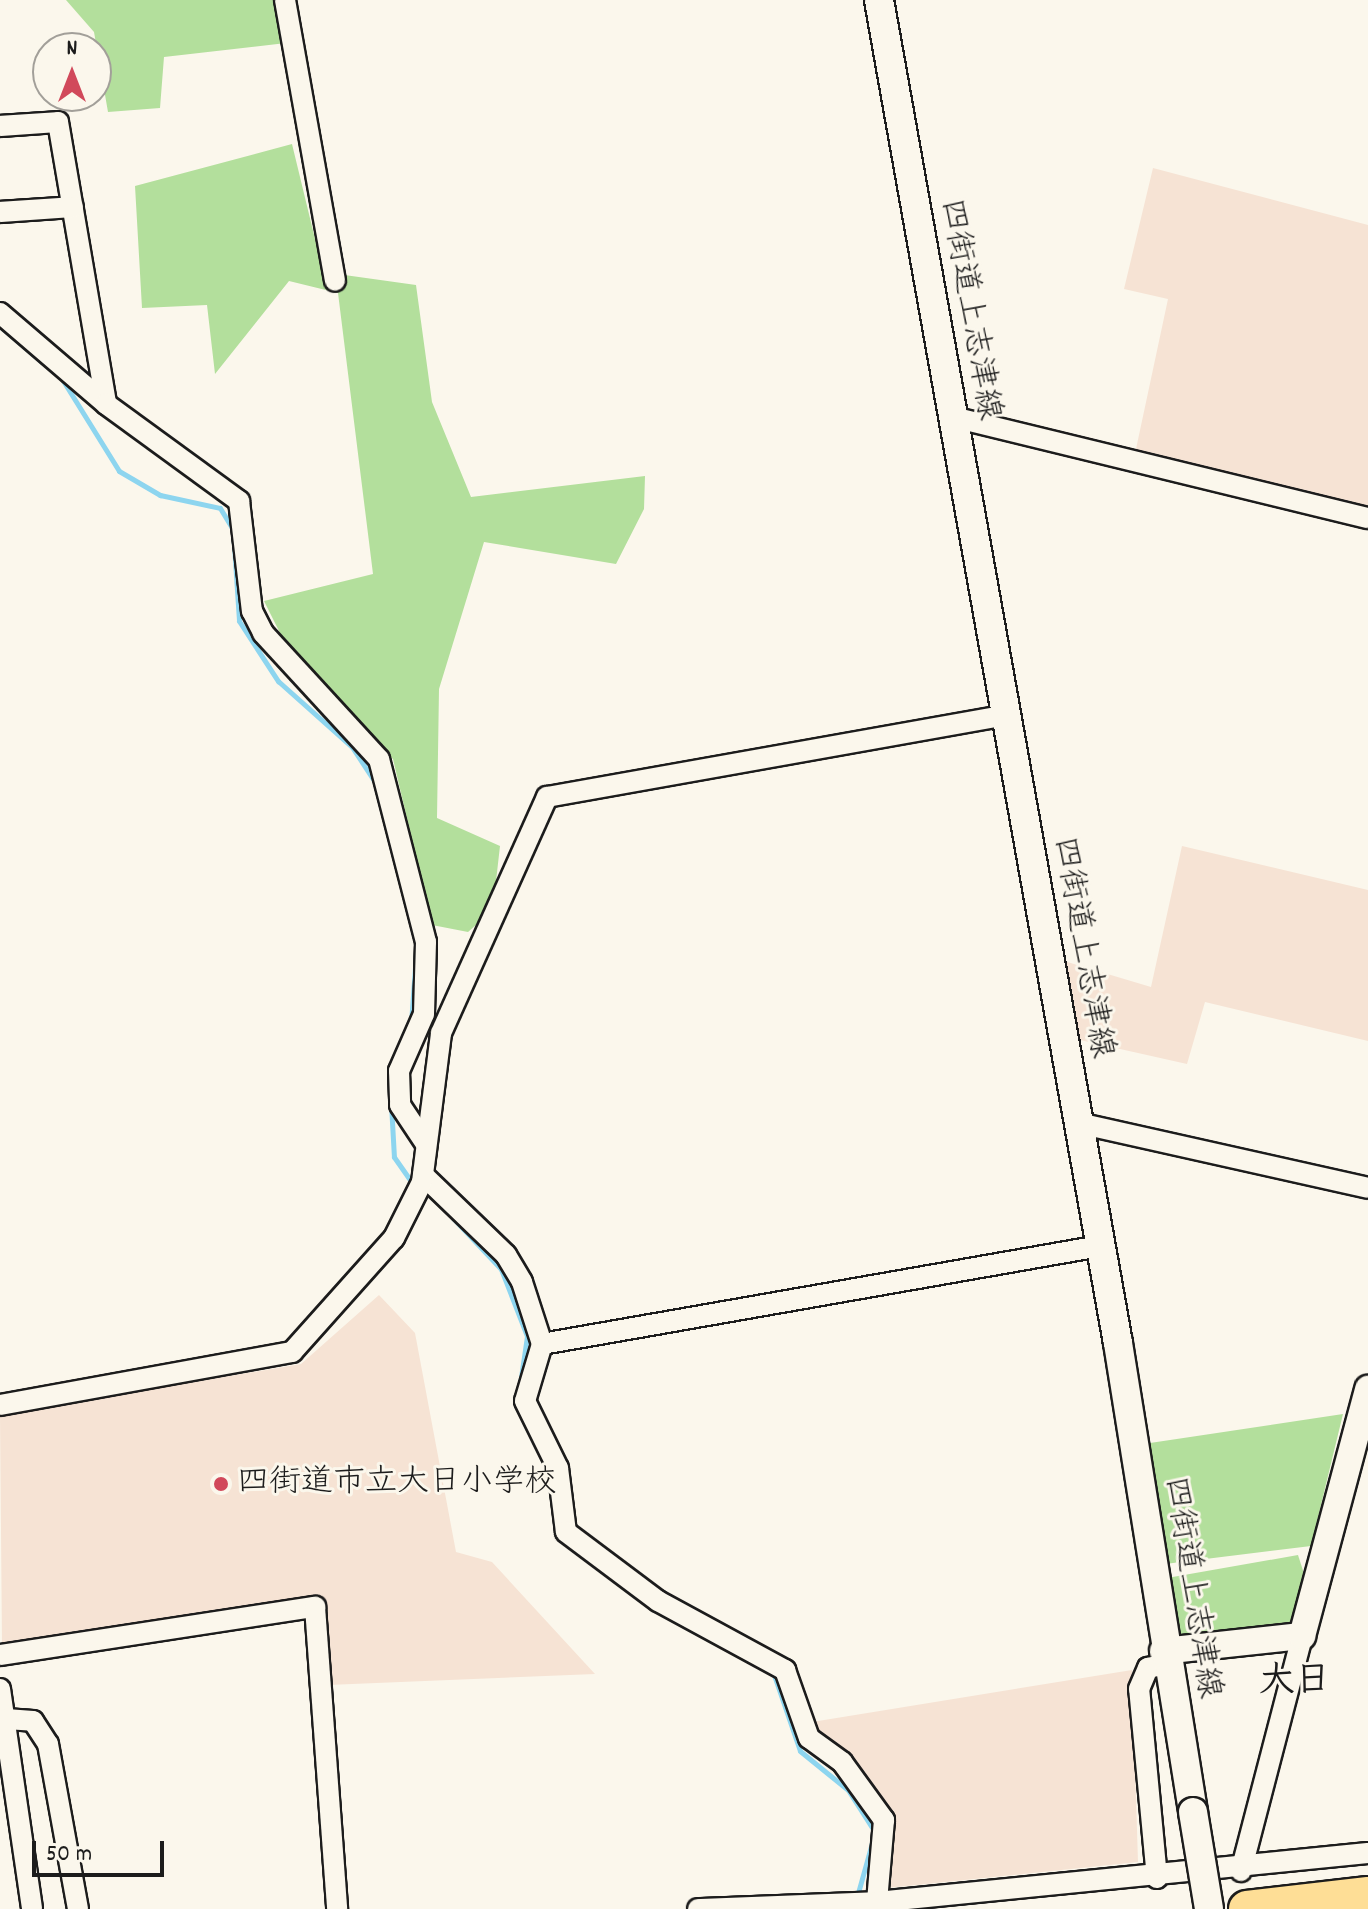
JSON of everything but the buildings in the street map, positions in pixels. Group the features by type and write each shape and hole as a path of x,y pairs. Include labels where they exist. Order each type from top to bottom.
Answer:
{"highway":[{"path":"1247,1909 1368,1895"}],"main road":[{"name":"四街道上志津線","path":"879,0 1100,1246 1164,1658 1209,1909"}],"street":[{"path":"285,0 335,281"},
{"path":"0,126 58,122 106,404"},
{"path":"0,212 73,207"},
{"path":"0,313 106,404 239,501 252,611 263,633 379,759 426,942 424,1014 399,1071 400,1105 426,1144"},
{"path":"953,417 1368,518"},
{"path":"0,1405 292,1352 394,1238 412,1202 422,1178 441,1033 547,797 1006,715"},
{"path":"1078,1123 1368,1188"},
{"path":"422,1178 506,1255 542,1344 525,1401 558,1468 566,1532 658,1601 785,1670 809,1738 842,1762 884,1820 877,1902"},
{"path":"542,1344 1100,1246"},
{"path":"1241,1871 1368,1389"},
{"path":"0,1655 315,1607 337,1909"},
{"path":"1157,1878 1139,1689 1148,1668 1164,1658 1302,1636"},
{"path":"0,1689 32,1905"},
{"path":"6,1719 33,1721 48,1744 78,1909"},
{"path":"698,1909 877,1902 1241,1871 1368,1853"}],"shaded area":[{"path":"1153,168 1368,225 1368,506 1136,449 1168,299 1124,289"},
{"path":"1182,846 1368,890 1368,1041 1205,1002 1187,1064 1080,1040 1064,961 1151,987"},
{"name":"四街道市立大日小学校","path":"379,1295 415,1333 456,1552 492,1562 595,1674 328,1685 321,1596 2,1647 0,1415 301,1364"},
{"path":"1132,1670 1138,1862 887,1888 891,1819 812,1722"}],"green space":[{"path":"66,0 281,0 286,43 164,57 160,108 112,112 112,32 94,32"},
{"path":"292,144 323,272 416,285 432,402 471,497 645,476 644,509 616,564 484,542 439,689 437,818 500,846 495,890 485,917 468,932 432,925 393,759 301,675 264,601 373,574 338,293 289,281 215,374 207,305 142,308 135,186"},
{"path":"1343,1414 1311,1546 1165,1564 1150,1443"},
{"path":"1298,1555 1308,1586 1297,1623 1178,1638 1167,1578"}],"waterway":[{"path":"1,327 42,362"},
{"path":"62,379 119,471 160,495 220,508 233,530 239,621 278,681 352,747 377,785"},
{"path":"411,1023 416,953"},
{"path":"391,1104 394,1157 413,1184"},
{"path":"453,1218 501,1269 527,1336 520,1384"},
{"path":"554,1517 561,1536"},
{"path":"583,1556 686,1627"},
{"path":"773,1672 800,1751 848,1790 875,1832 858,1893"}],"place":[{"name":"四街道市立大日小学校","path":"221,1484"}],"district":[{"name":"大日","path":"1295,1684"}]}
